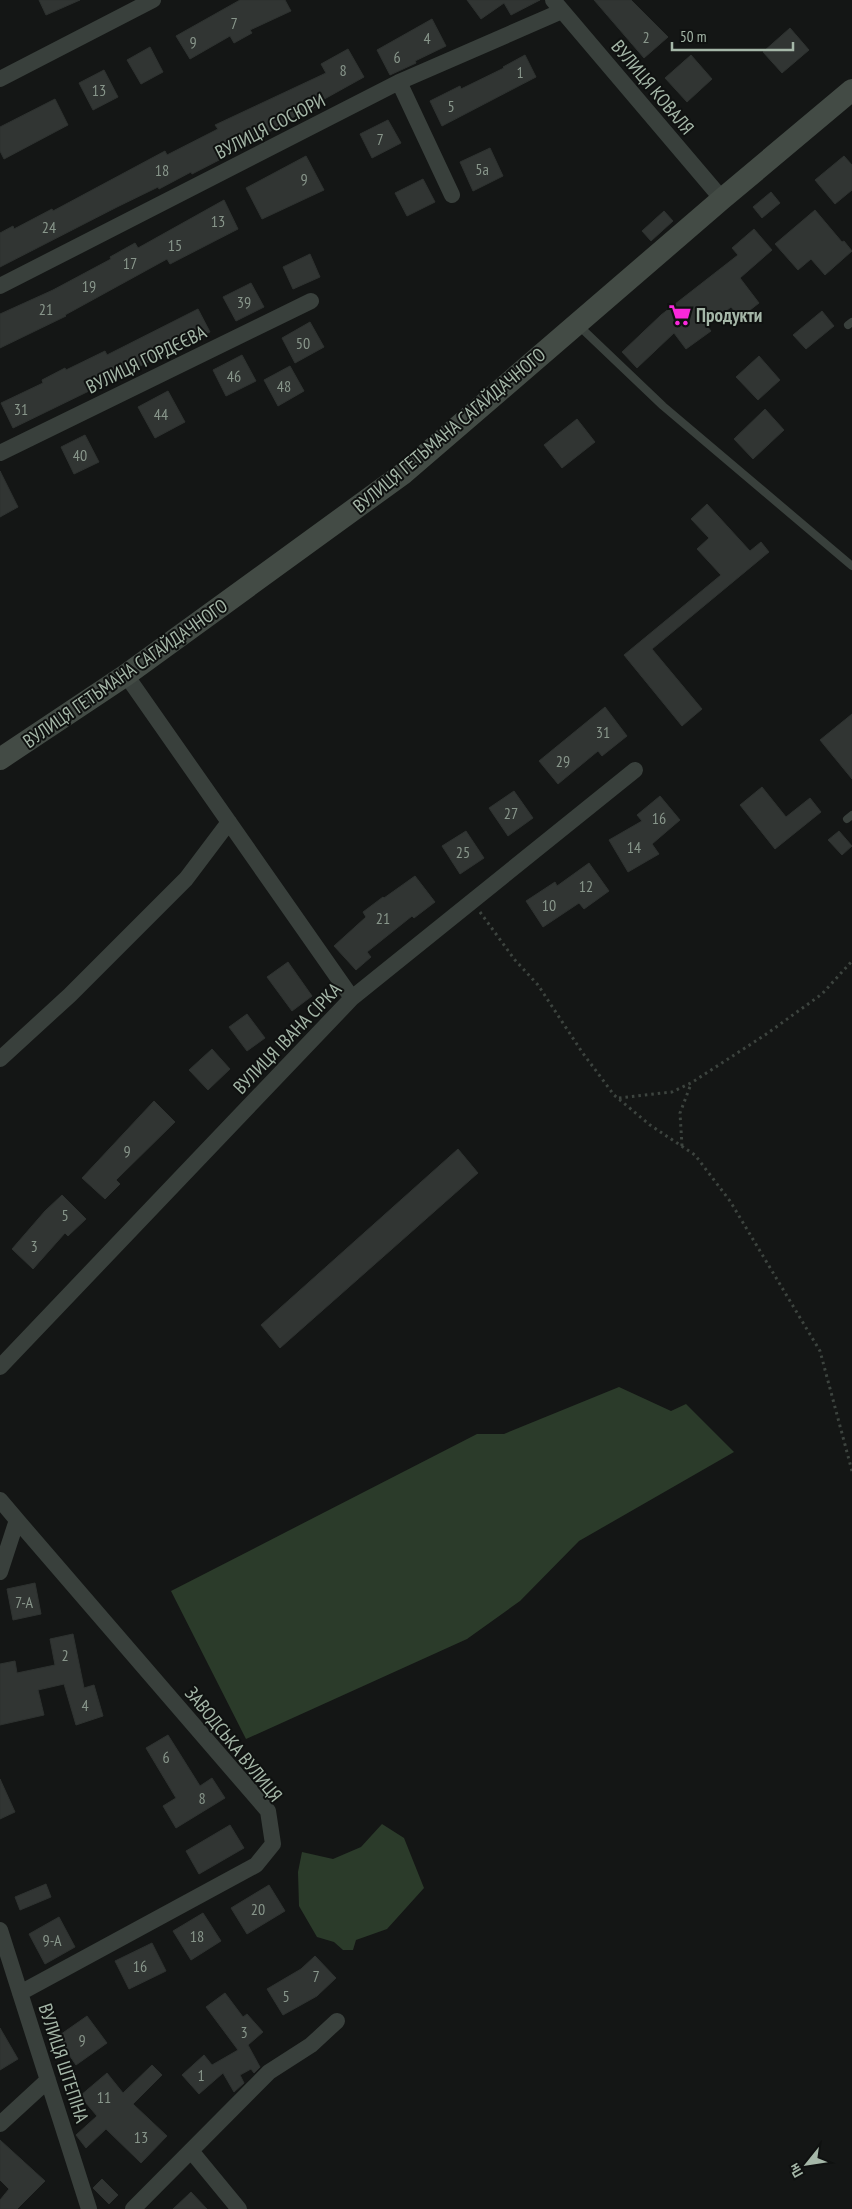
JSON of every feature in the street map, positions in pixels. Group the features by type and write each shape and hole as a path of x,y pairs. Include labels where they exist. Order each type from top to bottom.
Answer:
{"main road":[{"name":"ВУЛИЦЯ ГЕТЬМАНА САГАЙДАЧНОГО","path":"0,759 126,675 404,473 722,199 852,90"}],"street":[{"path":"0,79 153,0"},
{"name":"ВУЛИЦЯ СОСЮРИ","path":"0,286 399,82 558,5"},
{"name":"ВУЛИЦЯ КОВАЛЯ","path":"558,5 722,199"},
{"path":"399,82 452,195"},
{"name":"ВУЛИЦЯ ГОРДЄЄВА","path":"0,453 310,301"},
{"path":"126,675 352,998"},
{"name":"ВУЛИЦЯ ІВАНА СІРКА","path":"0,1367 352,998 635,770"},
{"path":"0,1059 70,995 186,879 229,822"},
{"path":"0,1500 17,1520 0,1572"},
{"name":"ЗАВОДСЬКА ВУЛИЦЯ","path":"17,1520 268,1811 273,1844 256,1865 20,1993"},
{"name":"ВУЛИЦЯ ШТЕПІНА","path":"0,1930 89,2209"},
{"path":"133,2209 192,2152 269,2072 311,2045 337,2021"},
{"path":"0,2124 48,2080"},
{"path":"192,2152 239,2209"}],"lane":[{"path":"577,324 663,406 852,566"}],"path":[{"path":"473,902 516,960 538,985 582,1052 618,1098 650,1126 695,1155 730,1201 820,1351 852,1471"},
{"path":"618,1098 672,1092 691,1083 765,1036 822,994 848,968 852,961"},
{"path":"682,1146 680,1113 691,1083"}],"shaded area":[{"path":"619,1387 671,1411 686,1404 734,1452 579,1541 520,1601 467,1639 246,1739 171,1591 477,1434 504,1434"},
{"path":"382,1824 404,1838 424,1888 387,1929 356,1940 353,1950 343,1950 334,1942 317,1937 299,1906 298,1872 302,1852 333,1859 361,1847"}],"building":[{"path":"39,0 80,0 46,15"},
{"path":"240,0 285,0 291,11 250,30 252,33 234,43 230,36 190,59 176,36"},
{"path":"467,0 540,0 511,15 504,3 481,19"},
{"path":"594,0 631,0 668,37 644,58"},
{"path":"432,19 446,46 390,75 377,50"},
{"path":"790,28 809,50 782,73 763,52"},
{"path":"150,47 163,72 141,84 127,60"},
{"path":"348,49 364,77 319,102 320,105 285,121 286,124 251,140 252,143 192,174 191,172 159,189 158,187 0,267 0,233 13,226 14,229 52,209 53,211 165,151 167,155 218,129 215,125 326,73 321,64"},
{"path":"525,55 536,77 442,126 430,101 460,86 461,89 504,68"},
{"path":"691,55 712,79 687,102 665,78"},
{"path":"104,70 118,97 93,110 79,83"},
{"path":"55,99 68,125 4,159 0,151 0,127"},
{"path":"388,120 401,143 372,158 360,134"},
{"path":"490,148 503,176 473,191 460,162"},
{"path":"306,156 324,190 262,219 246,188"},
{"path":"844,156 852,165 852,190 835,204 815,180"},
{"path":"423,179 435,202 407,216 395,193"},
{"path":"771,192 780,203 762,218 753,207"},
{"path":"224,200 238,229 170,264 167,259 66,316 0,348 0,314 53,290 111,259 110,257 135,243 138,248"},
{"path":"815,210 852,251 825,275 811,259 798,270 775,244"},
{"path":"664,211 673,221 651,241 642,231"},
{"path":"754,229 772,250 740,278 759,303 740,318 731,307 707,326 711,331 686,349 674,333 637,368 622,352 661,315 738,255 732,248"},
{"path":"310,254 320,277 293,289 283,267"},
{"path":"251,283 264,307 236,321 223,297"},
{"path":"198,309 210,332 13,428 1,403 43,383 42,380 65,368 66,370 105,351 107,355"},
{"path":"822,311 834,326 806,349 793,335"},
{"path":"310,322 324,347 295,363 282,338"},
{"path":"242,355 256,381 226,396 213,370"},
{"path":"759,356 780,380 758,400 736,377"},
{"path":"290,366 304,391 278,406 264,380"},
{"path":"168,391 185,422 155,438 138,407"},
{"path":"765,409 784,430 753,459 734,439"},
{"path":"577,419 595,442 562,468 544,445"},
{"path":"85,435 99,462 74,474 61,447"},
{"path":"0,471 18,507 0,517"},
{"path":"707,504 750,551 761,542 769,552 652,649 702,709 682,726 624,655 721,575 697,549 709,538 691,519"},
{"path":"605,707 627,736 602,756 598,751 558,784 539,761"},
{"path":"852,714 852,779 820,740"},
{"path":"762,787 786,817 810,798 821,812 775,849 740,805"},
{"path":"514,791 533,818 508,836 489,808"},
{"path":"660,796 680,820 652,844 659,854 628,872 609,840 642,821 637,815"},
{"path":"466,831 484,858 460,874 442,846"},
{"path":"839,831 852,846 842,855 828,840"},
{"path":"589,863 609,891 584,909 579,903 543,927 526,901 555,882 557,886"},
{"path":"415,876 435,902 414,918 412,916 367,952 371,957 356,970 334,946 366,917 363,912"},
{"path":"288,962 312,996 292,1011 267,977"},
{"path":"247,1014 265,1038 247,1051 229,1027"},
{"path":"212,1049 230,1069 208,1090 189,1070"},
{"path":"154,1101 175,1122 116,1180 120,1184 105,1199 82,1178"},
{"path":"458,1149 478,1173 280,1348 261,1325"},
{"path":"62,1195 86,1219 68,1236 65,1233 33,1269 12,1249 45,1211"},
{"path":"35,1583 41,1614 13,1620 7,1589"},
{"path":"73,1634 84,1688 94,1685 103,1716 76,1725 64,1684 38,1690 44,1715 0,1725 0,1664 15,1661 17,1673 55,1665 50,1639"},
{"path":"168,1735 200,1786 212,1778 225,1798 176,1828 163,1806 176,1798 146,1748"},
{"path":"0,1779 15,1812 0,1819"},
{"path":"230,1825 244,1848 199,1874 186,1851"},
{"path":"46,1884 51,1897 20,1910 15,1897"},
{"path":"269,1885 285,1911 247,1934 231,1908"},
{"path":"203,1913 221,1941 191,1960 173,1931"},
{"path":"59,1917 75,1947 45,1964 29,1934"},
{"path":"152,1943 166,1971 129,1989 115,1961"},
{"path":"315,1956 336,1978 317,1996 283,2015 267,1989 301,1969"},
{"path":"225,1993 243,2017 247,2014 263,2032 248,2045 260,2067 254,2073 251,2069 240,2075 244,2083 234,2092 223,2073 199,2094 182,2075 204,2055 212,2065 238,2050 206,2007"},
{"path":"87,2016 107,2043 76,2065 57,2037"},
{"path":"0,2028 18,2059 0,2070"},
{"path":"152,2065 162,2075 133,2104 167,2136 141,2163 106,2129 86,2148 76,2135 97,2116 80,2096 107,2073 123,2093"},
{"path":"0,2140 45,2181 17,2209 0,2209 0,2200 9,2189 0,2180"},
{"path":"102,2179 118,2195 109,2204 93,2188"},
{"path":"191,2192 207,2209 173,2209"}],"place":[{"name":"Продукти","path":"680,315"}]}
